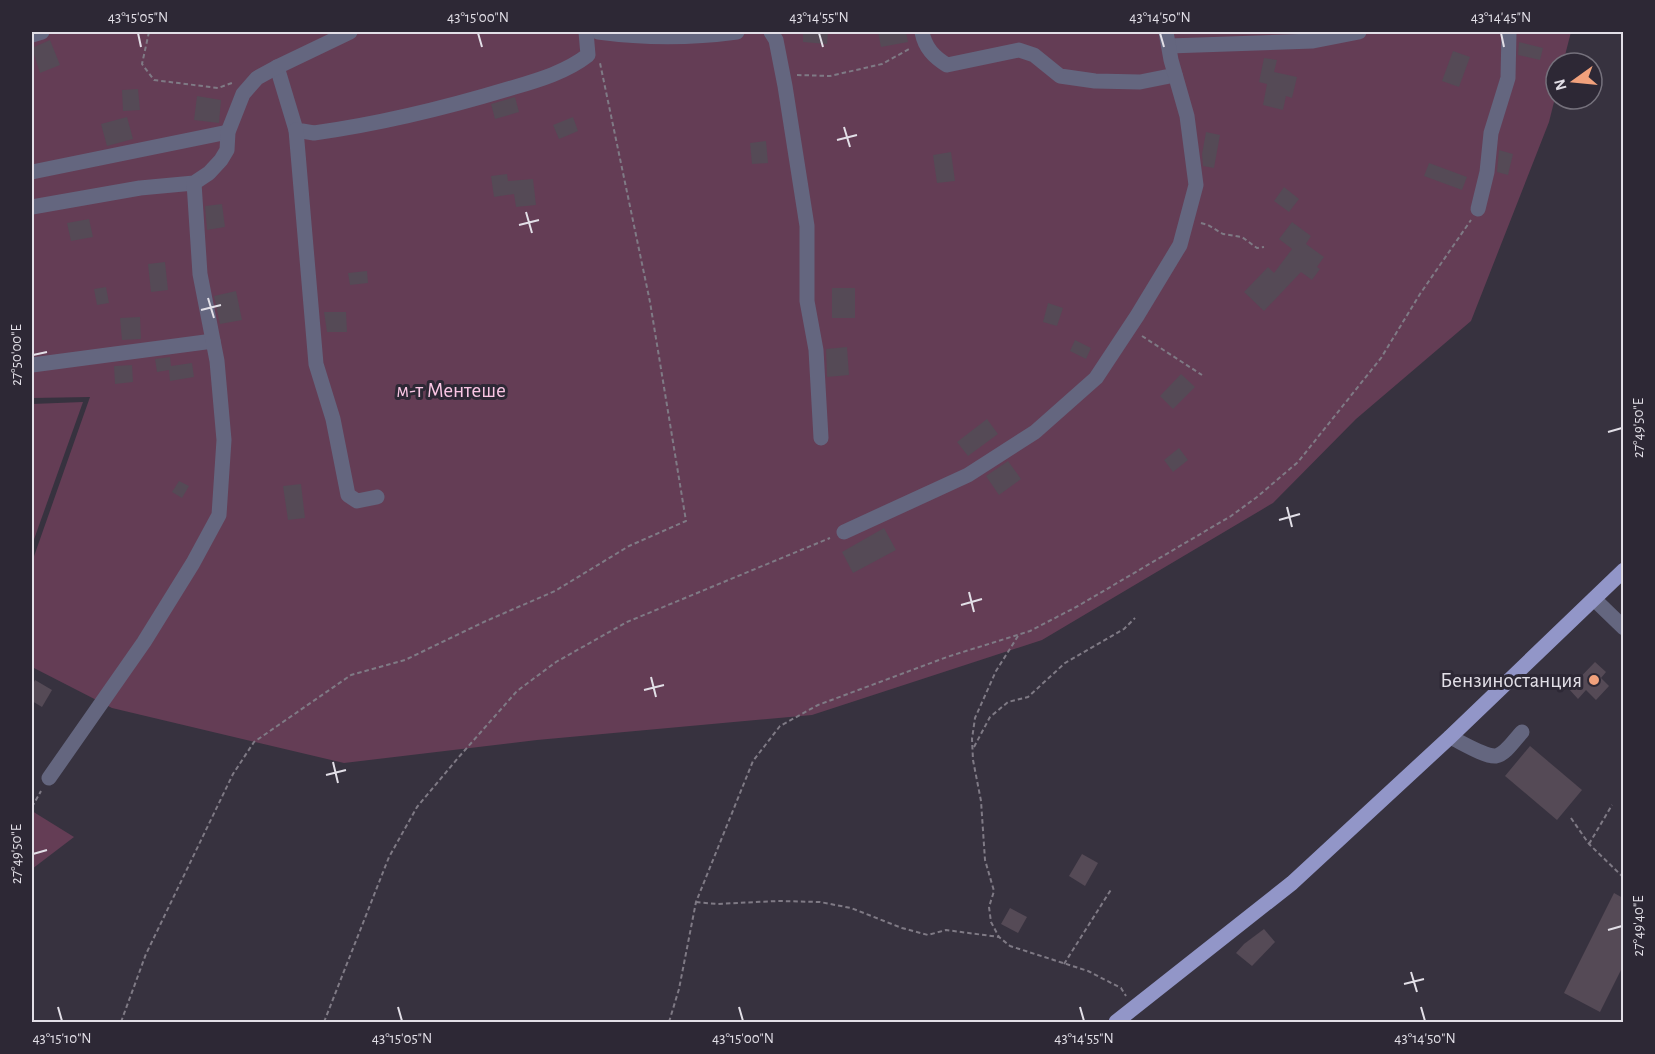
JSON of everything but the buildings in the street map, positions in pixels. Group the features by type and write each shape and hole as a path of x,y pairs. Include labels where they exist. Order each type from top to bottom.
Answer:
{"main road":[{"path":"1116,1023 1292,883 1450,737 1623,570"}],"street":[{"path":"32,35 42,32"},
{"path":"32,207 140,188 194,183 209,173 227,150 228,132 243,94 257,78 350,32"},
{"path":"296,130 314,133 335,130 475,99 536,81 576,65 588,55 586,32"},
{"path":"598,32 626,36 700,37 737,32"},
{"path":"771,32 776,40 785,86 807,226 807,301 816,350 821,438"},
{"path":"844,532 968,475 1035,432 1096,378 1129,328 1180,245 1196,185 1187,116 1167,39 1313,41 1359,32"},
{"path":"1478,208 1487,172 1491,133 1508,78 1509,32"},
{"path":"922,35 932,56 947,65 1019,51 1034,55 1060,76 1095,81 1140,82 1175,75"},
{"path":"277,67 296,130 316,364 333,419 348,495 357,501 377,497"},
{"path":"32,172 228,132"},
{"path":"48,778 144,642 194,563 219,515 224,440 217,361 200,274 194,183"},
{"path":"32,365 213,341"},
{"path":"1594,599 1623,628"},
{"path":"1450,737 1485,754 1495,756 1503,752 1522,732"}],"path":[{"path":"149,32 142,64 154,80 218,88 240,81"},
{"path":"785,86 798,75 830,75 882,64 908,51 922,35"},
{"path":"121,1023 146,954 233,774 254,742 351,675 405,660 555,591 629,546 686,521 650,302 600,63 588,55"},
{"path":"669,1023 679,988 696,902 753,761 780,726 818,705 947,657 1030,631 1078,606 1231,516 1257,497 1298,462 1381,358 1420,294 1478,208"},
{"path":"1186,219 1208,225 1223,234 1242,237 1257,248 1264,247"},
{"path":"1129,328 1202,375"},
{"path":"324,1023 389,857 417,807 517,691 556,662 627,622 844,532"},
{"path":"973,750 981,730 990,717 1008,702 1028,697 1065,663 1124,629 1135,618"},
{"path":"1018,634 996,671 975,717 973,750 981,801 985,860 994,891 989,907 991,922 999,937 1010,946 1088,971 1121,988 1134,1008"},
{"path":"32,807 48,778"},
{"path":"1589,844 1612,805"},
{"path":"1571,818 1589,844 1623,878"},
{"path":"1064,964 1112,888"},
{"path":"696,902 717,904 778,900 820,902 851,908 902,928 928,934 946,930 999,937"},
{"path":"32,1021 37,1023"}],"green space":[{"name":"м-т Ментeше","path":"32,32 1571,32 1566,51 1544,51 1544,111 1552,111 1549,122 1471,321 1356,419 1273,503 1042,640 812,715 537,740 344,763 112,708 32,667 32,562 90,397 32,398"},
{"path":"83,402 32,545 32,404"},
{"path":"32,811 74,837 32,869"}],"place":[{"name":"Бензиностанция","path":"1594,680"}]}
